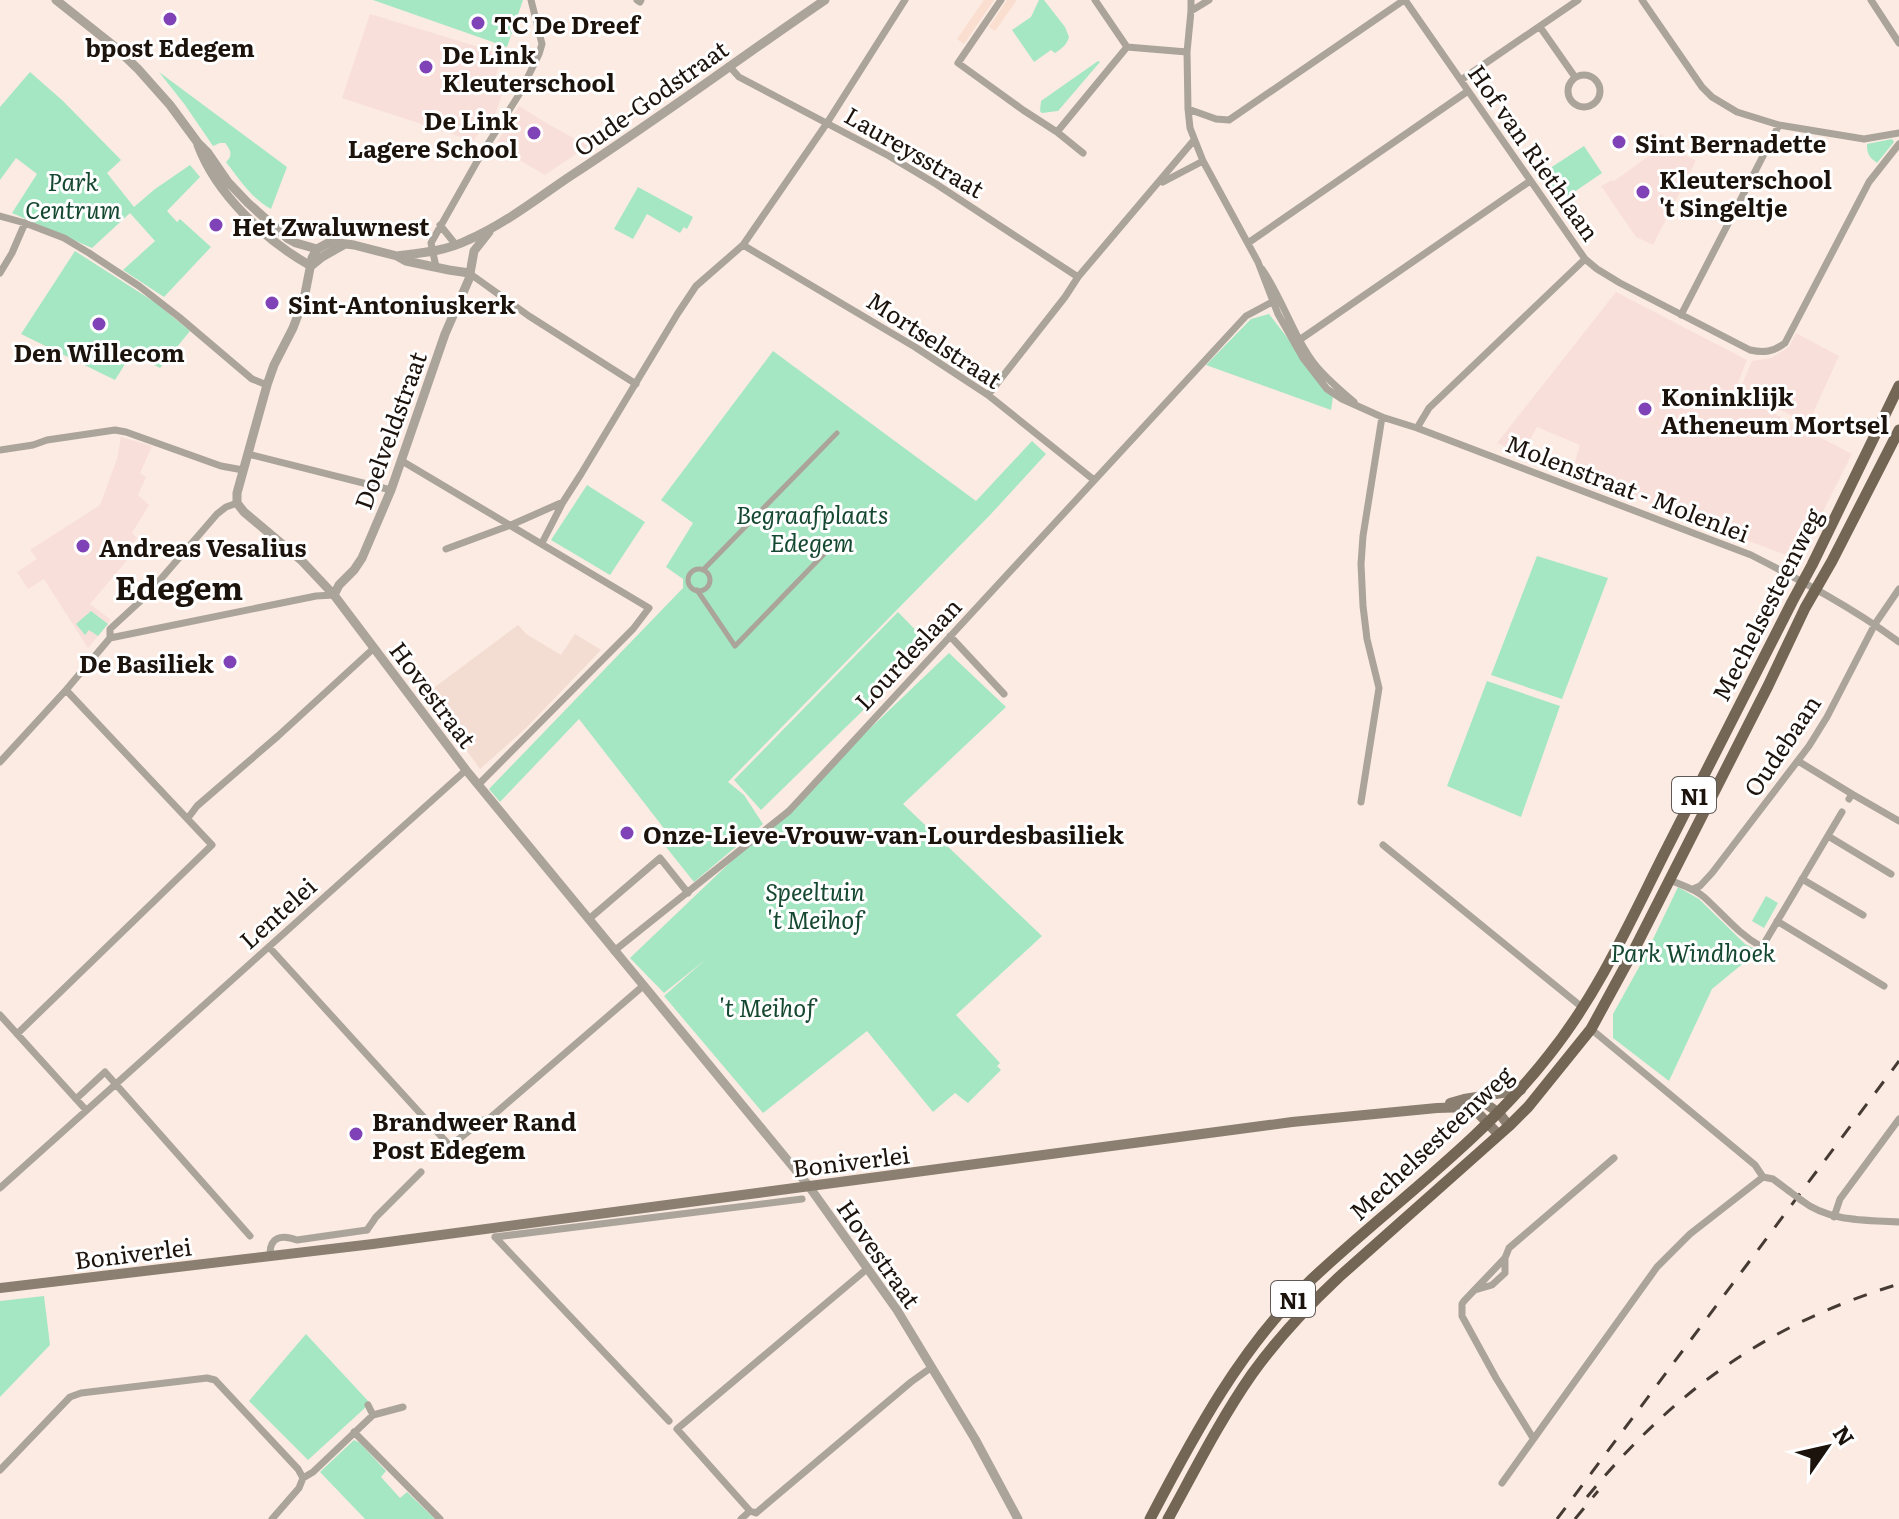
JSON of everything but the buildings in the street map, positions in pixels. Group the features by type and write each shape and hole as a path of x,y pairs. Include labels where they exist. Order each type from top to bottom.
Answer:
{"main road":[{"name":"Mechelsesteenweg","path":"1150,1519 1209,1409 1273,1321 1311,1281 1499,1113 1548,1057 1583,1008 1630,922 1899,386"},
{"name":"Mechelsesteenweg","path":"1168,1519 1217,1428 1282,1336 1314,1300 1509,1126 1591,1029 1899,430"},
{"name":"Boniverlei","path":"1437,1108 1476,1097 1521,1090"},
{"path":"1476,1097 1499,1113 1509,1126"},
{"name":"Boniverlei","path":"0,1288 493,1232 808,1185 883,1178 1292,1122 1469,1107 1488,1123"},
{"path":"1488,1123 1499,1135"}],"street":[{"path":"56,0 125,56 170,105 198,143 203,159 240,209 269,231 320,253"},
{"path":"436,267 431,243 520,93 539,54 542,44 531,0"},
{"name":"Oude-Godstraat","path":"397,256 432,252 456,245 498,224 825,0"},
{"path":"542,543 563,502 696,286 743,245 827,123 905,0"},
{"path":"1001,0 958,63 1083,153"},
{"path":"1095,0 1127,47"},
{"path":"1191,0 1187,52 1188,109 1194,140 1272,283 1298,341"},
{"path":"1191,11 1209,0"},
{"path":"1188,109 1216,119 1229,120 1405,0"},
{"name":"Hof van Riethlaan","path":"1405,0 1585,259 1620,283 1750,350 1763,353 1785,343 1869,182 1899,144"},
{"path":"1461,80 1578,0"},
{"path":"1642,0 1692,76 1716,99 1737,112 1779,125 1864,139 1899,133"},
{"path":"1871,0 1899,43"},
{"path":"1540,27 1575,77"},
{"path":"1057,132 1127,47"},
{"path":"1127,47 1187,52"},
{"name":"Laureysstraat","path":"729,66 739,77 936,184 1078,277"},
{"path":"1583,75 1596,80 1600,93 1593,104 1580,107 1572,102 1568,89 1575,77 1583,75"},
{"path":"1248,243 1468,91"},
{"path":"1681,315 1779,125"},
{"path":"988,395 1078,277 1194,140"},
{"path":"1158,185 1203,161"},
{"path":"1298,341 1530,181"},
{"path":"0,216 75,244 139,286 252,379 267,385"},
{"path":"0,273 25,223"},
{"name":"Oude-Godstraat","path":"469,273 474,251 498,224"},
{"path":"440,225 469,257 469,273"},
{"path":"269,231 282,249 311,266"},
{"path":"110,638 110,629 147,595 217,514 237,503 237,493 267,385 298,316 311,266 320,253 345,244 354,245 406,261 469,273 529,316 636,384"},
{"name":"Mortselstraat","path":"743,245 915,347 988,395 1094,480"},
{"path":"1417,428 1429,408 1585,259"},
{"path":"1258,262 1272,302 1298,341"},
{"name":"Doelveldstraat","path":"334,595 362,558 391,490 469,273"},
{"name":"Lourdeslaan","path":"614,951 789,811 1246,316 1272,302"},
{"name":"Molenstraat - Molenlei","path":"1298,341 1316,366 1358,406 1737,550 1803,581 1899,642"},
{"path":"1361,802 1379,688 1367,639 1361,564 1382,417"},
{"path":"0,450 115,430 221,466 243,470"},
{"path":"825,553 735,646 697,590 691,587 689,577 693,571 703,570 837,433"},
{"path":"248,454 391,490"},
{"path":"402,461 649,608 633,629 479,784"},
{"path":"446,549 563,502"},
{"name":"Hovestraat","path":"237,503 301,560 334,595 466,770 808,1185 897,1310 975,1439 1018,1519"},
{"path":"697,590 707,587 710,581 703,570"},
{"name":"Oudebaan","path":"1693,889 1712,873 1798,761 1827,717 1875,624 1899,589"},
{"path":"0,762 110,638 316,596 334,595"},
{"path":"950,636 1004,694"},
{"path":"188,818 197,806 374,648"},
{"path":"17,1034 212,845 66,690"},
{"path":"1798,761 1851,796 1899,821"},
{"name":"Lentelei","path":"0,1188 466,770"},
{"path":"1670,880 1693,889 1747,939 1762,947 1842,812"},
{"path":"1828,836 1891,874"},
{"path":"1383,845 1583,1008"},
{"path":"589,919 660,858 688,893"},
{"path":"1802,879 1863,915"},
{"path":"1777,921 1884,986"},
{"path":"269,947 450,1146 490,1118 643,986"},
{"path":"0,1015 86,1110"},
{"path":"1591,1029 1755,1165 1763,1177 1773,1179 1812,1209 1834,1217 1899,1222"},
{"path":"76,1099 105,1072 250,1236"},
{"path":"1834,1217 1840,1199 1899,1119"},
{"path":"1533,1438 1462,1316 1462,1304 1505,1258 1509,1248 1614,1158"},
{"path":"373,1244 367,1230 421,1172"},
{"path":"1502,1483 1657,1267 1690,1234 1763,1177"},
{"name":"Boniverlei","path":"493,1232 802,1199"},
{"name":"Boniverlei","path":"270,1256 270,1246 279,1238 297,1240 367,1230"},
{"path":"493,1232 669,1421"},
{"path":"868,1268 677,1429 750,1511 756,1513 932,1367"},
{"path":"0,1470 72,1396 207,1378 215,1380 303,1478"},
{"path":"368,1405 373,1415"},
{"path":"272,1519 299,1488 303,1478 373,1415 403,1407"},
{"path":"354,1432 440,1519"},
{"path":"741,1519 750,1511"}],"shaded area":[{"path":"984,0 994,0 964,44 957,39"},
{"path":"1007,0 1017,0 995,31 989,27"},
{"name":"De Link Kleuterschool","path":"370,14 502,54 495,79 505,87 489,131 481,130 473,141 342,98"},
{"name":"De Link Lagere School","path":"519,106 588,146 545,175 495,146"},
{"name":"Kleuterschool 't Singeltje","path":"1662,134 1672,148 1696,161 1653,245 1636,237 1601,186 1614,181 1653,153 1648,144"},
{"name":"Koninklijk Atheneum Mortsel","path":"1616,292 1747,360 1734,393 1852,454 1803,551 1791,557 1571,474 1580,445 1537,427 1522,454 1497,443"},
{"path":"1796,333 1839,356 1808,424 1740,389 1752,361 1771,358 1789,347"},
{"name":"Andreas Vesalius","path":"121,437 152,446 140,473 146,477 138,495 149,505 132,533 137,538 124,554 129,558 90,604 111,620 88,648 44,579 28,589 17,572 37,559 30,550 100,505 117,459"},
{"path":"518,625 526,634 561,655 575,634 601,650 526,728 480,769 427,693"}],"green space":[{"name":"TC De Dreef","path":"373,0 523,0 507,47"},
{"path":"1039,0 1044,0 1069,37 1055,53 1051,50 1034,62 1012,30 1031,17"},
{"path":"1098,61 1058,111 1040,111 1041,101"},
{"name":"Park Centrum","path":"30,72 121,160 107,173 134,207 190,165 200,177 167,211 211,247 164,297 123,270 155,241 130,213 92,248 12,213 37,174 16,158 0,180 0,107"},
{"path":"159,72 287,167 271,209 252,194 226,162 230,153 225,143 213,146"},
{"path":"1892,139 1894,142 1877,163 1869,155 1867,144"},
{"path":"1584,146 1602,173 1558,203 1538,176"},
{"path":"638,187 693,217 687,229 684,227 680,233 647,214 633,239 614,229"},
{"path":"75,251 156,303 190,331 160,368 132,353 115,380 21,334"},
{"path":"1269,314 1333,397 1331,410 1206,365 1251,319"},
{"name":"Begraafplaats Edegem","path":"773,351 976,501 1032,441 1046,454 728,782 744,795 763,824 694,882 666,847 673,840 579,719 500,802 489,789 683,588 683,579 666,567 693,523 661,500"},
{"path":"587,485 645,522 610,575 551,540"},
{"path":"1537,556 1608,578 1562,699 1491,675"},
{"path":"91,611 108,624 98,636 89,630 85,635 76,624"},
{"path":"898,612 930,645 761,810 734,780"},
{"path":"949,653 1006,707 903,804 1042,936 956,1015 1000,1063 997,1066 1001,1070 968,1103 955,1093 933,1112 867,1031 763,1113 664,996 705,960 664,993 630,958"},
{"path":"1487,681 1560,706 1521,817 1447,786"},
{"name":"Park Windhoek","path":"1678,887 1699,899 1745,944 1755,949 1746,961 1712,989 1669,1081 1613,1038 1613,1014"},
{"path":"1766,896 1778,903 1764,928 1752,921"},
{"path":"44,1296 50,1345 0,1397 0,1301"},
{"path":"306,1334 369,1402 308,1460 249,1401"},
{"path":"354,1440 386,1471 381,1477 400,1498 407,1492 435,1519 365,1519 320,1472"}],"railway":[{"path":"1557,1519 1899,1061"},
{"path":"1587,1497 1654,1425 1726,1366 1807,1319 1899,1284"},
{"path":"1575,1519 1598,1491"}],"place":[{"name":"bpost Edegem","path":"170,19"},
{"name":"TC De Dreef","path":"478,23"},
{"name":"De Link Kleuterschool","path":"426,67"},
{"name":"De Link Lagere School","path":"534,133"},
{"name":"Sint Bernadette","path":"1619,142"},
{"name":"Kleuterschool 't Singeltje","path":"1643,192"},
{"name":"Het Zwaluwnest","path":"216,225"},
{"name":"Sint-Antoniuskerk","path":"272,303"},
{"name":"Den Willecom","path":"99,324"},
{"name":"Koninklijk Atheneum Mortsel","path":"1645,409"},
{"name":"Andreas Vesalius","path":"83,546"},
{"name":"De Basiliek","path":"230,662"},
{"name":"Onze-Lieve-Vrouw-van-Lourdesbasiliek","path":"627,833"},
{"name":"Brandweer Rand Post Edegem","path":"356,1134"}],"district":[{"name":"Edegem","path":"179,586"}],"park label":[{"name":"Speeltuin 't Meihof","path":"815,904"},
{"name":"'t Meihof","path":"767,1006"}]}
